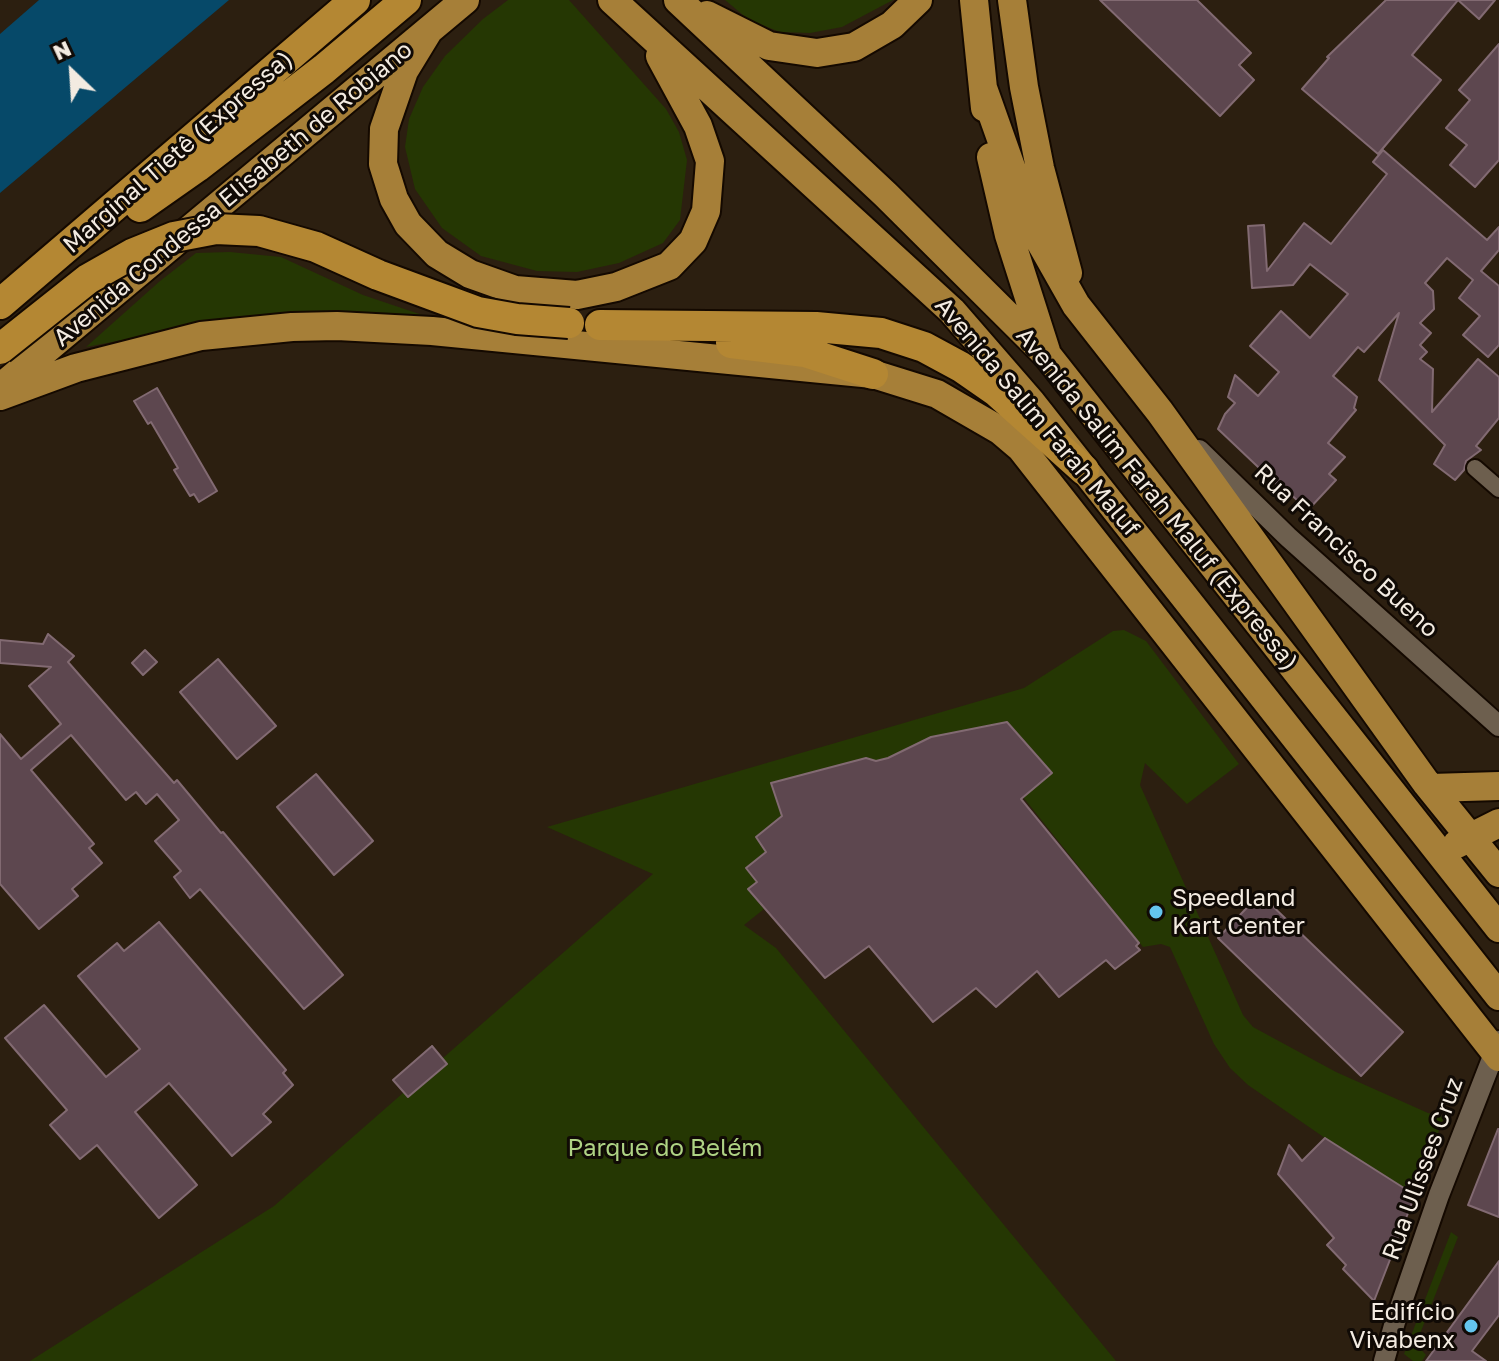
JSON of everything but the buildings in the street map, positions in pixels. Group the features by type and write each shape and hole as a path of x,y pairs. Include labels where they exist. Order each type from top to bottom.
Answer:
{"highway":[{"name":"Marginal Tietê (Expressa)","path":"0,304 355,0"},
{"path":"56,256 129,215 197,167 324,69 406,0"},
{"name":"Avenida Condessa Elisabeth de Robiano","path":"0,388 465,0"},
{"name":"Avenida Salim Farah Maluf","path":"612,0 952,311 1031,402 1411,882"},
{"path":"679,1 769,46 817,53 854,47 892,25 918,0"},
{"path":"974,0 992,160 1009,235 1048,356"},
{"path":"1012,0 1024,87 1040,168 1076,305"},
{"name":"Avenida Salim Farah Maluf (Expressa)","path":"679,1 886,195 1048,356 1499,928"},
{"path":"429,30 404,71 384,129 383,164 394,199 408,224 437,254 470,274 515,290 577,295 616,287 669,266 693,241 706,211 710,161 698,126 648,34"},
{"path":"983,88 1033,229 1076,305 1160,412 1429,786 1499,873"},
{"path":"0,349 88,279 132,254 174,237 216,229 259,231 316,247 378,275 478,312 517,319 600,325 816,327 881,333 924,347 961,367 997,392 1084,470"},
{"path":"600,325 805,352 873,374"},
{"name":"Avenida Salim Farah Maluf","path":"0,396 76,368 201,336 292,327 385,327 873,374 937,394 1001,431 1021,448 1498,1050"},
{"path":"1312,689 1385,753 1429,786 1499,786"},
{"path":"1269,704 1297,798"},
{"path":"1389,915 1411,882 1441,855 1470,836 1499,823"},
{"path":"1411,882 1499,996"}],"street":[{"name":"Rua Francisco Bueno","path":"1160,412 1288,537 1499,726"},
{"path":"1475,468 1499,489"},
{"name":"Rua Ulisses Cruz","path":"1384,1361 1439,1195 1498,1050"}],"green space":[{"path":"508,0 569,0 666,109 679,132 687,160 680,220 663,243 619,263 577,272 537,271 481,256 442,228 415,189 405,147 409,119 423,87 445,56 483,19"},
{"path":"725,0 893,0 842,27 810,33 780,32 749,20"},
{"path":"230,252 281,257 363,295 440,321 228,320 86,347 196,253"},
{"name":"Parque do Belém","path":"1124,630 1146,641 1239,764 1187,804 1145,763 1140,785 1243,1015 1253,1027 1336,1072 1428,1113 1444,1117 1415,1195 1325,1138 1248,1085 1230,1068 1214,1044 1170,947 1161,944 1143,947 1023,797 1010,785 805,820 746,868 757,882 748,890 764,909 744,925 776,948 1116,1361 30,1361 274,1206 653,874 547,827 1024,688 1113,631"},
{"path":"1451,1232 1458,1237 1416,1344 1426,1355 1422,1361 1413,1361 1404,1354"}],"water":[{"path":"39,0 229,0 0,193 0,34"}],"place":[{"name":"Speedland Kart Center","path":"1156,912"},
{"name":"Edifício Vivabenx","path":"1471,1326"}]}
